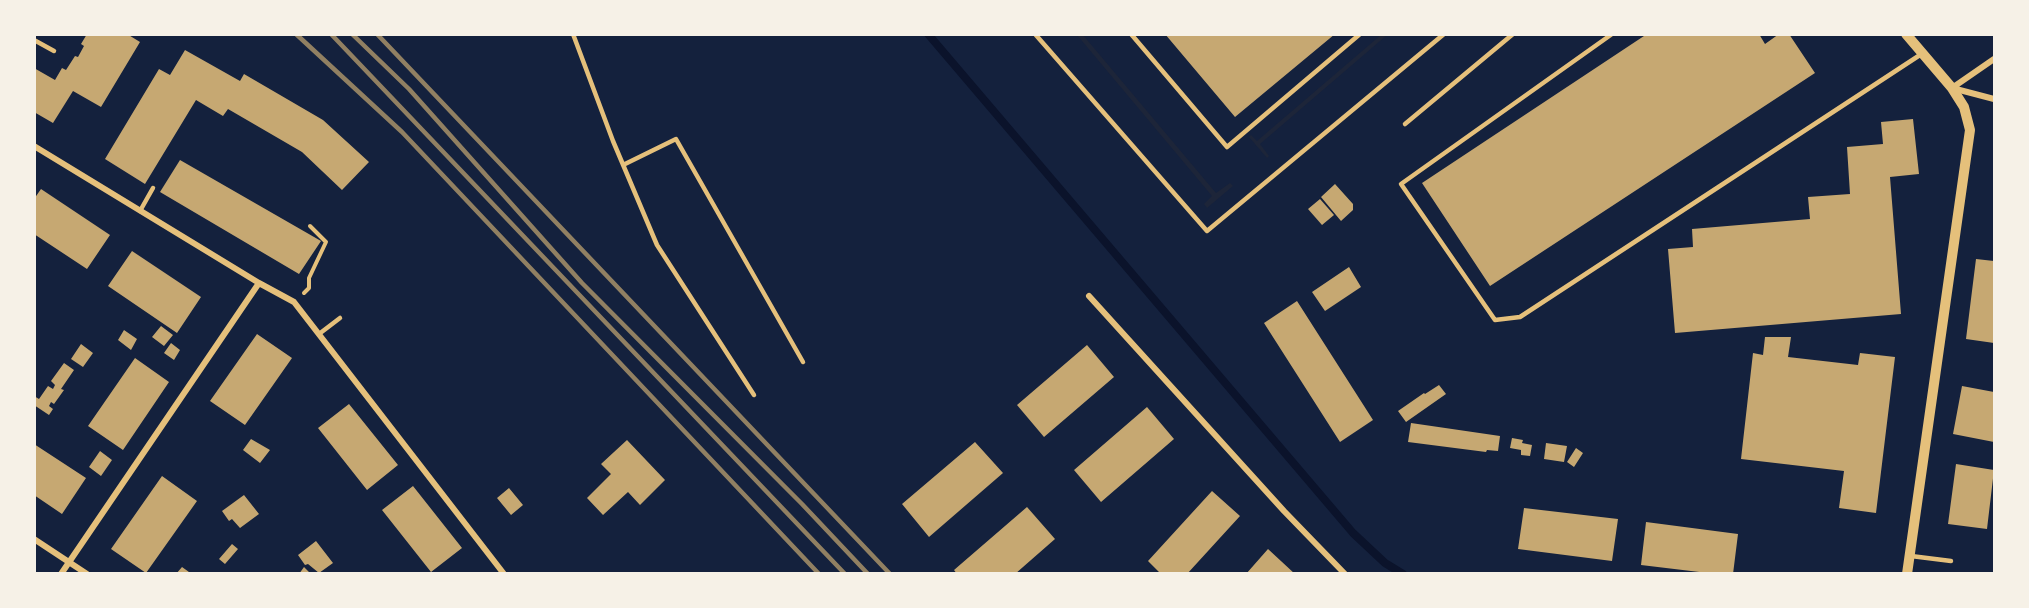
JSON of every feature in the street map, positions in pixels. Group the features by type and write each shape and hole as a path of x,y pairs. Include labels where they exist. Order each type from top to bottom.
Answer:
{"street":[{"path":"1906,34 1952,88 1964,107 1970,130 1907,573"},
{"path":"1952,88 1995,59"},
{"path":"1952,88 1995,99"},
{"path":"34,146 259,284 294,302 504,573"},
{"path":"61,573 259,284"},
{"path":"1089,296 1284,511 1346,573"},
{"path":"34,539 87,573"}],"lane":[{"path":"573,34 623,165 657,245 754,395"},
{"path":"1035,34 1208,231 1444,34"},
{"path":"1131,34 1227,147 1360,34"},
{"path":"1405,124 1513,34"},
{"path":"1612,34 1401,184 1495,320 1520,318 1923,53"},
{"path":"34,39 54,51"},
{"path":"623,165 676,139 803,362"},
{"path":"140,211 153,188"},
{"path":"320,334 340,318"},
{"path":"1911,556 1951,561"}],"path":[{"path":"294,302 309,288 309,278 326,242 310,226"}],"shaded area":[{"path":"1382,34 1387,35 1260,144 1269,156 1267,158 1249,137 1251,135 1257,141"},
{"path":"1077,35 1083,35 1216,193 1230,183 1233,186 1207,208 1204,204 1212,196"}],"building":[{"path":"87,34 127,34 140,42 101,107 73,91 53,123 34,112 34,68 55,80 62,68 66,70 75,56 78,57 84,46 81,44"},
{"path":"1165,34 1335,34 1235,117"},
{"path":"1647,34 1759,34 1765,44 1779,34 1789,34 1815,73 1490,286 1422,183"},
{"path":"185,50 240,81 244,74 323,120 369,162 342,190 302,152 228,109 223,116 196,100 145,184 105,159 159,69 170,75"},
{"path":"1913,119 1919,174 1890,177 1901,314 1675,333 1668,249 1693,247 1692,229 1810,219 1808,197 1850,194 1847,147 1883,144 1881,122"},
{"path":"180,160 321,241 299,274 160,192"},
{"path":"1335,184 1353,204 1353,210 1341,221 1321,197"},
{"path":"41,189 110,235 87,269 34,234 34,199"},
{"path":"1320,199 1334,215 1322,225 1308,209"},
{"path":"132,251 201,297 177,333 108,286"},
{"path":"1976,259 1994,261 1994,343 1966,339"},
{"path":"1349,267 1361,287 1325,311 1312,292"},
{"path":"1297,301 1373,420 1340,442 1264,323"},
{"path":"161,326 173,335 164,346 152,337"},
{"path":"124,330 137,339 131,350 118,340"},
{"path":"257,334 292,358 245,425 210,401"},
{"path":"1765,337 1791,337 1788,357 1858,365 1860,353 1895,357 1876,513 1839,508 1844,471 1741,459 1753,353 1763,355"},
{"path":"171,343 180,350 174,360 164,353"},
{"path":"81,344 93,353 83,367 71,359"},
{"path":"1087,345 1114,377 1044,437 1017,405"},
{"path":"135,358 169,382 123,450 88,426"},
{"path":"64,363 74,370 54,404 51,402 49,406 53,409 49,415 34,405 34,396 39,399 48,386 53,389 55,385 51,381"},
{"path":"1439,385 1446,394 1406,422 1398,411"},
{"path":"1962,386 1994,392 1994,442 1953,434"},
{"path":"349,404 398,465 367,490 318,428"},
{"path":"1147,407 1174,439 1101,502 1074,470"},
{"path":"1411,423 1500,436 1498,451 1487,450 1486,452 1408,442"},
{"path":"1512,438 1532,445 1530,456 1521,455 1521,450 1510,448"},
{"path":"251,439 270,450 260,463 243,450"},
{"path":"627,440 665,480 640,505 628,492 603,515 587,498 611,474 601,464"},
{"path":"975,442 1003,473 929,537 902,504"},
{"path":"1546,443 1567,446 1564,462 1544,459"},
{"path":"34,444 86,478 62,514 34,495"},
{"path":"1576,448 1583,453 1574,467 1567,462"},
{"path":"100,451 112,460 101,476 89,467"},
{"path":"1956,464 1994,470 1987,529 1948,524"},
{"path":"162,476 197,501 146,573 111,549"},
{"path":"413,486 462,548 431,572 382,510"},
{"path":"509,488 523,505 511,515 497,498"},
{"path":"1212,491 1240,516 1187,574 1161,574 1148,561"},
{"path":"244,495 259,514 240,528 232,519 229,521 222,511"},
{"path":"1027,507 1055,539 1015,574 957,574 954,570"},
{"path":"1524,508 1618,519 1612,561 1518,549"},
{"path":"1646,522 1738,534 1733,574 1641,565"},
{"path":"316,541 333,563 319,573 308,564 305,565 298,555"},
{"path":"232,544 238,549 225,564 219,559"},
{"path":"1268,549 1295,574 1246,574"},
{"path":"182,567 189,572 188,574 176,574"},
{"path":"304,567 311,574 299,574"}],"waterway":[{"path":"928,34 1353,533 1385,563 1403,574"}],"railway":[{"path":"296,34 402,132 819,574"},
{"path":"331,34 845,574"},
{"path":"352,34 409,89 582,283 802,504 868,574"},
{"path":"377,34 890,574"}]}
